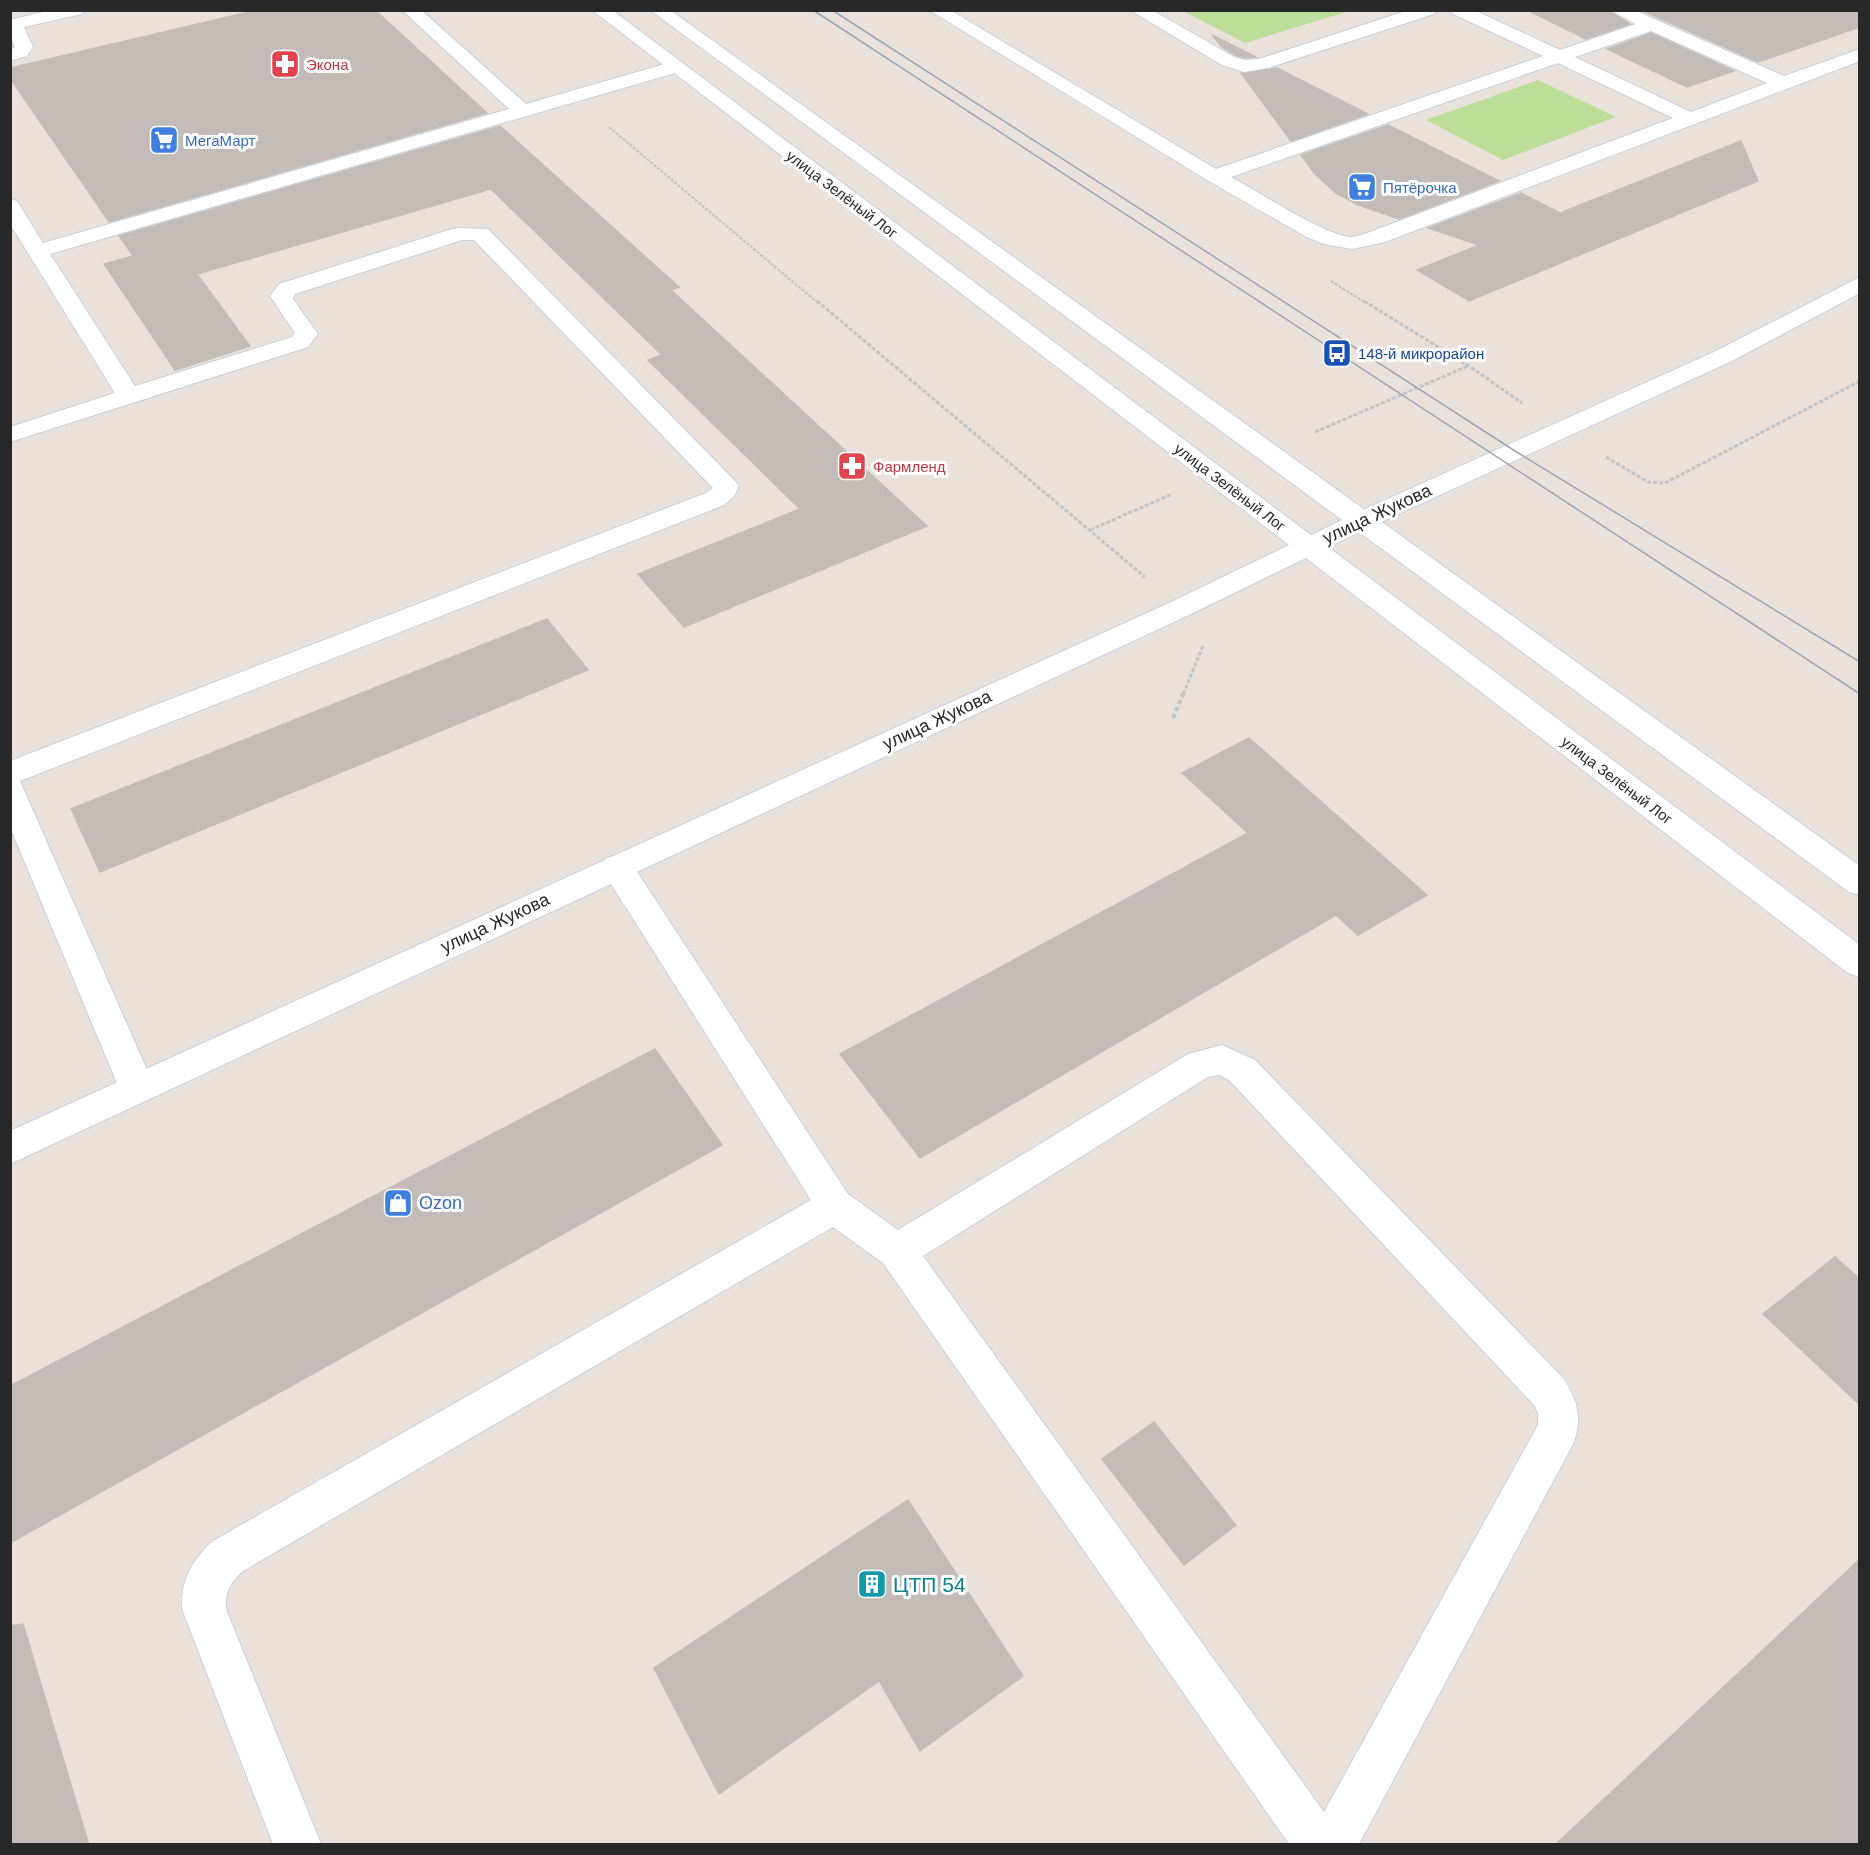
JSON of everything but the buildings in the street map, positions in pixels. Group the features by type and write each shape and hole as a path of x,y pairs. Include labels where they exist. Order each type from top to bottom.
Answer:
{"main road":[{"path":"10,56 21,52 24,47 12,24 76,10"},
{"path":"410,10 522,111"},
{"name":"улица Зелёный Лог","path":"600,10 1860,964"},
{"path":"658,10 1860,883"},
{"path":"937,10 1214,176 1313,231 1331,239 1352,243 1377,237 1860,54"},
{"path":"1138,10 1228,61 1244,66 1261,64 1428,10"},
{"path":"1459,10 1692,119"},
{"path":"1618,10 1783,83"},
{"path":"1214,176 1651,25"},
{"path":"37,250 675,67"},
{"path":"10,205 129,396"},
{"path":"10,435 300,342 307,334 282,299 281,296 287,289 460,234 474,232 484,236 726,486 725,491 716,499 10,772"},
{"name":"улица Жукова","path":"10,1148 1181,608 1361,521 1724,356 1860,285"},
{"path":"10,789 137,1088"},
{"path":"617,867 835,1206 897,1251 1318,1845"},
{"path":"897,1251 1200,1064 1222,1060 1242,1070 1549,1392 1557,1404 1560,1418 1558,1430 1333,1845"},
{"path":"297,1845 204,1610 202,1595 206,1580 216,1566 228,1556 835,1206"}],"path":[{"path":"571,96 1152,583"},
{"path":"1312,434 1469,366 1522,403"},
{"path":"1601,454 1648,482 1665,483 1860,381"},
{"path":"1090,530 1171,495"},
{"path":"1173,718 1205,643"}],"green space":[{"path":"1183,10 1349,11 1245,43"},
{"path":"1538,80 1616,117 1503,160 1426,120"}],"tram line":[{"path":"813,10 1860,694"},
{"path":"832,10 1515,451 1860,662"}],"place":[{"name":"Экона","path":"285,64"},
{"name":"МегаМарт","path":"164,140"},
{"name":"Пятёрочка","path":"1362,187"},
{"name":"148-й микрорайон","path":"1337,353"},
{"name":"Фармленд","path":"852,466"},
{"name":"Ozon","path":"398,1203"},
{"name":"ЦТП 54","path":"872,1584"}]}
